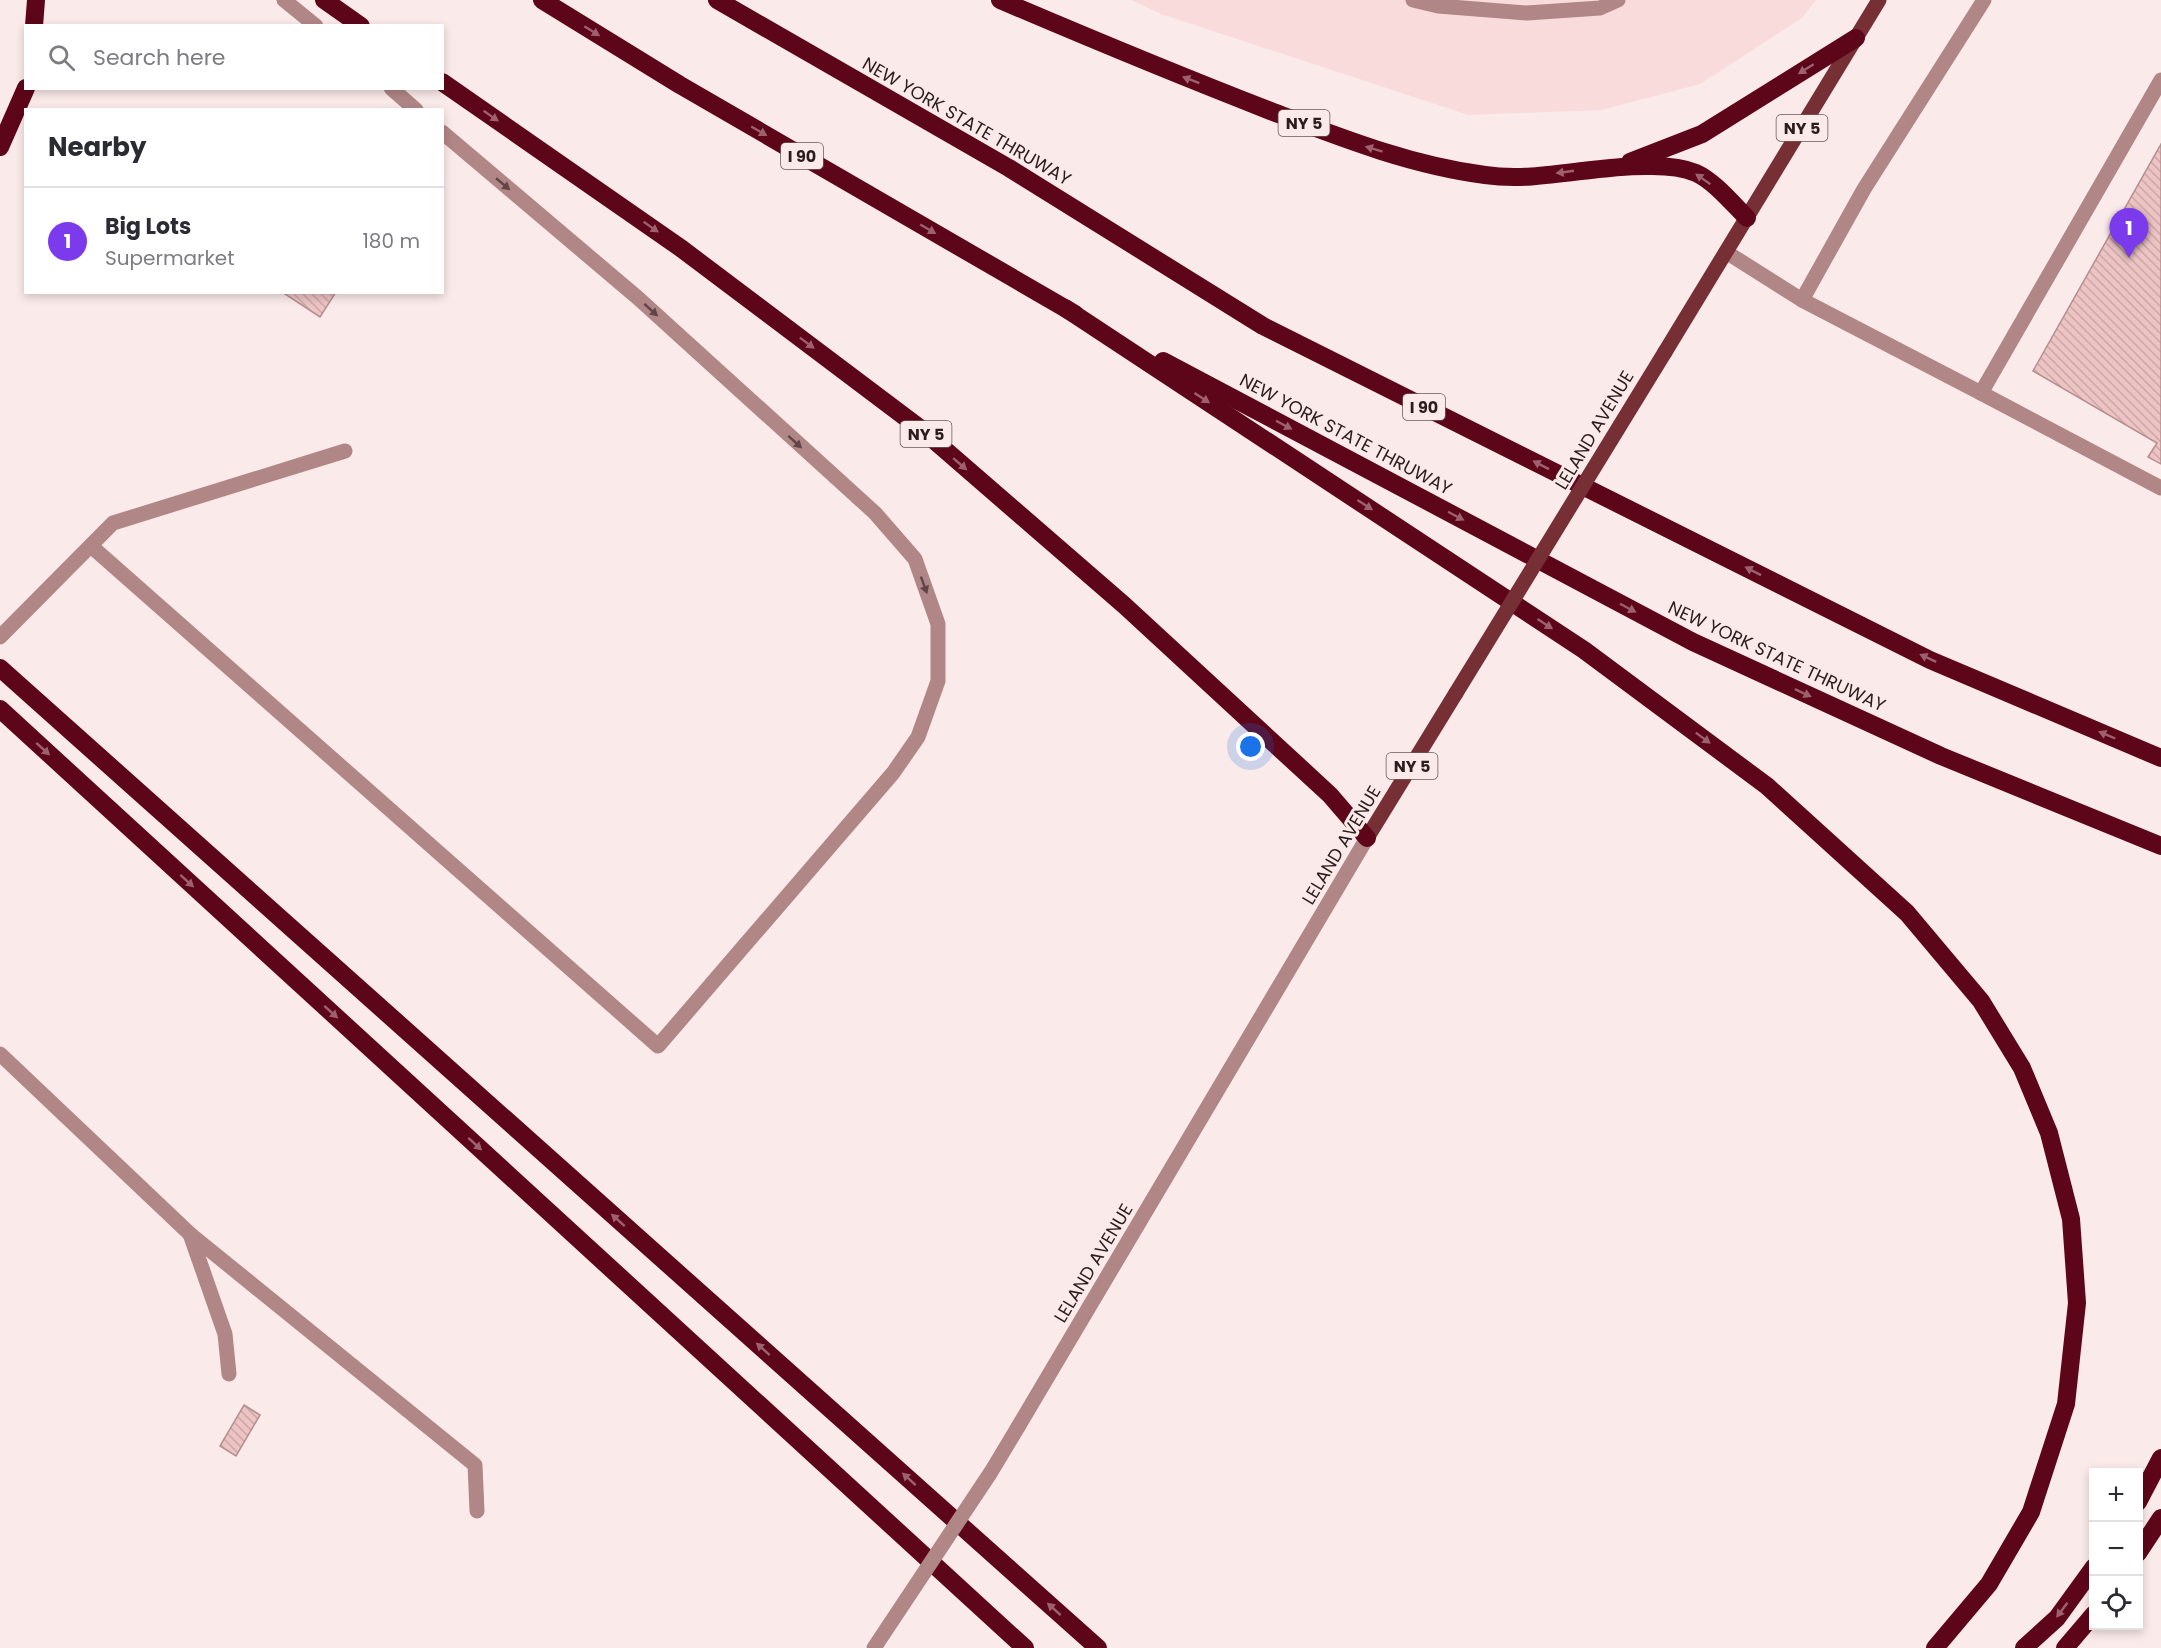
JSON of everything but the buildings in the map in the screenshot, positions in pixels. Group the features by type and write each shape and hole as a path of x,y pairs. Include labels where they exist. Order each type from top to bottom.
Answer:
{"highway":[{"path":"34,24 36,0"},
{"path":"324,0 358,24"},
{"name":"NEW YORK STATE THRUWAY","path":"542,0 680,85 1065,308 1692,642 1941,756 2161,846"},
{"name":"NEW YORK STATE THRUWAY","path":"717,0 1009,168 1263,326 1929,660 2161,758"},
{"name":"NY 5","path":"1000,0 1149,64 1366,147 1431,166 1487,176 1530,177 1623,165 1702,134 1856,38"},
{"name":"NY 5","path":"444,83 682,249 921,429 1132,613 1330,795 1368,838"},
{"path":"0,147 25,90"},
{"path":"1623,165 1673,167 1698,174 1747,218"},
{"path":"1065,308 1584,650 1767,786 1907,913 1982,1001 2022,1068 2049,1133 2071,1219 2077,1303 2066,1404 2031,1512 1989,1584 1935,1648"},
{"path":"0,668 1098,1648"},
{"path":"0,710 1025,1648"},
{"path":"2143,1494 2161,1458"},
{"path":"2143,1547 2161,1518"},
{"path":"2024,1648 2057,1618 2089,1574"},
{"path":"2065,1648 2089,1620"}],"main road":[{"name":"LELAND AVENUE","path":"1368,838 1879,0"}],"street":[{"path":"284,0 314,24"},
{"path":"1413,0 1438,6 1527,13 1599,8 1617,0"},
{"path":"1802,300 1864,189 1984,0"},
{"path":"1981,393 2161,81"},
{"path":"393,90 414,108"},
{"path":"91,546 658,1047 893,773 918,737 938,681 938,624 915,559 874,513 647,306 444,134"},
{"path":"1726,252 1802,300 2161,488"},
{"path":"0,637 113,523 345,451"},
{"name":"LELAND AVENUE","path":"874,1648 991,1472 1368,838"},
{"path":"0,1054 190,1234 476,1466 477,1511"},
{"path":"190,1234 225,1334 230,1374"}],"shaded area":[{"path":"1131,0 1816,0 1802,18 1700,84 1601,110 1469,115 1161,14"}],"place":[{"name":"Big Lots","path":"2129,258"}]}
